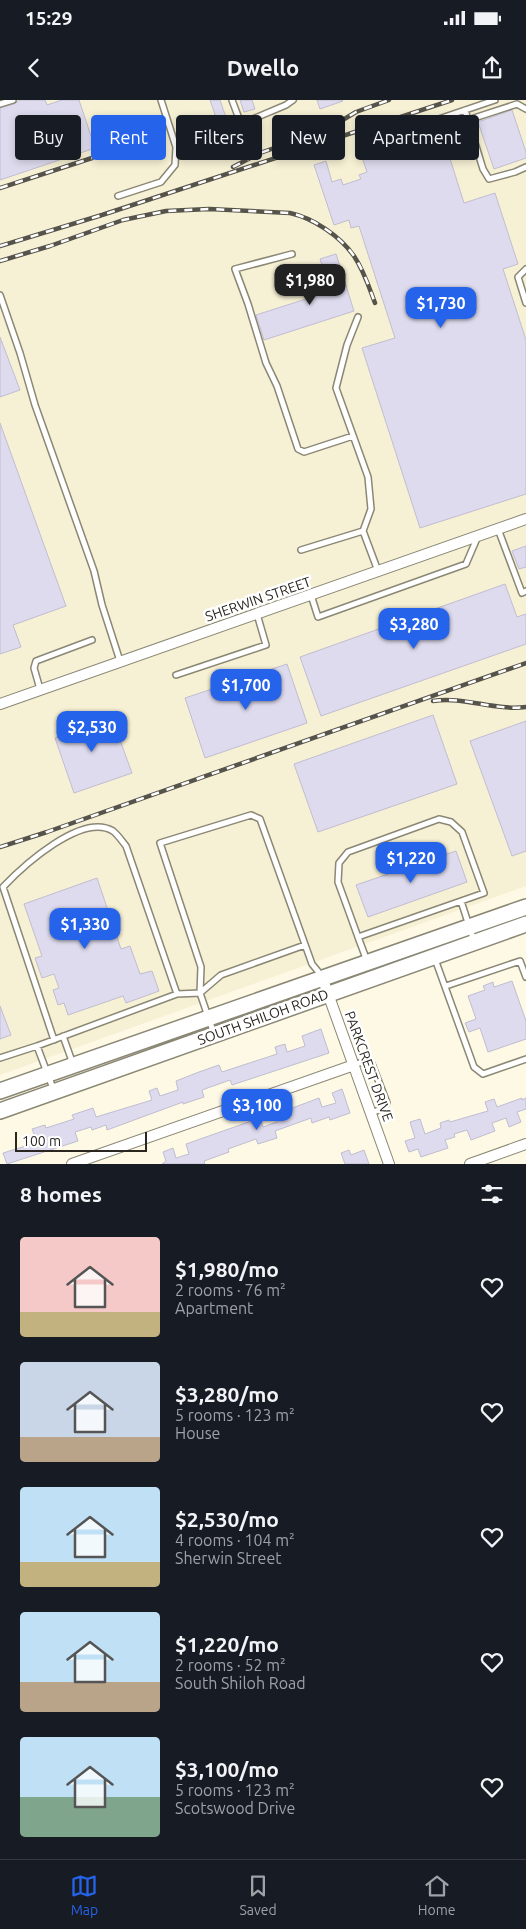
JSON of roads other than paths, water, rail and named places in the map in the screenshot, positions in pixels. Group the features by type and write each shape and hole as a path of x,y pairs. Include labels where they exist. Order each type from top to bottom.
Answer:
{"main road":[{"name":"SOUTH SHILOH ROAD","path":"0,1091 526,907"},
{"name":"SOUTH SHILOH ROAD","path":"0,1111 526,924"}],"street":[{"name":"SHERWIN STREET","path":"0,704 526,519"},
{"name":"PARKCREST DRIVE","path":"322,977 390,1164"},
{"path":"72,1164 354,1065"},
{"path":"470,1164 526,1144"}],"lane":[{"path":"0,104 14,100"},
{"path":"118,196 161,182 175,165 176,147 160,100"},
{"path":"232,100 241,124 286,105 293,100"},
{"path":"450,115 495,100"},
{"path":"479,116 517,104 526,109"},
{"path":"465,110 466,115"},
{"path":"479,156 483,169 489,179 526,167"},
{"path":"292,254 235,269 266,363 277,386 298,449 304,452 353,436"},
{"path":"526,269 518,277 526,303"},
{"path":"0,295 40,420 94,571 102,605 121,662"},
{"path":"358,317 347,345 336,388 368,477 371,509 363,531 378,571"},
{"path":"498,529 522,593 526,591"},
{"path":"301,550 363,531"},
{"path":"311,595 318,617 466,564 478,536"},
{"path":"176,675 266,644 257,614"},
{"path":"41,690 34,668 36,661 92,640"},
{"path":"214,1034 200,993 201,967 160,843 251,815 257,816 260,819 312,964 322,977"},
{"path":"358,937 484,894 462,832 451,822 440,819 348,852 339,863 338,882 367,962"},
{"path":"54,1040 3,887 24,866 43,851 79,831 98,828 112,830 126,846 178,994"},
{"path":"461,901 474,942"},
{"path":"0,1058 178,994 200,993 221,975 305,945"},
{"path":"434,956 474,1067 483,1074 526,1059"},
{"path":"446,986 520,961 526,977"},
{"path":"63,1036 73,1065"},
{"path":"37,1046 54,1092"},
{"path":"354,1065 365,1061 372,1064 387,1103 384,1108 371,1113"}],"railway":[{"path":"233,167 260,153 326,130 356,112 389,100"},
{"path":"0,246 102,215 452,100"},
{"path":"0,188 91,158"},
{"path":"0,261 50,246 123,220 166,211 209,209 290,213 299,215 317,224 334,235 348,249 361,267 375,303"},
{"path":"0,847 526,663"},
{"path":"433,701 456,700 502,707 526,707"}]}
